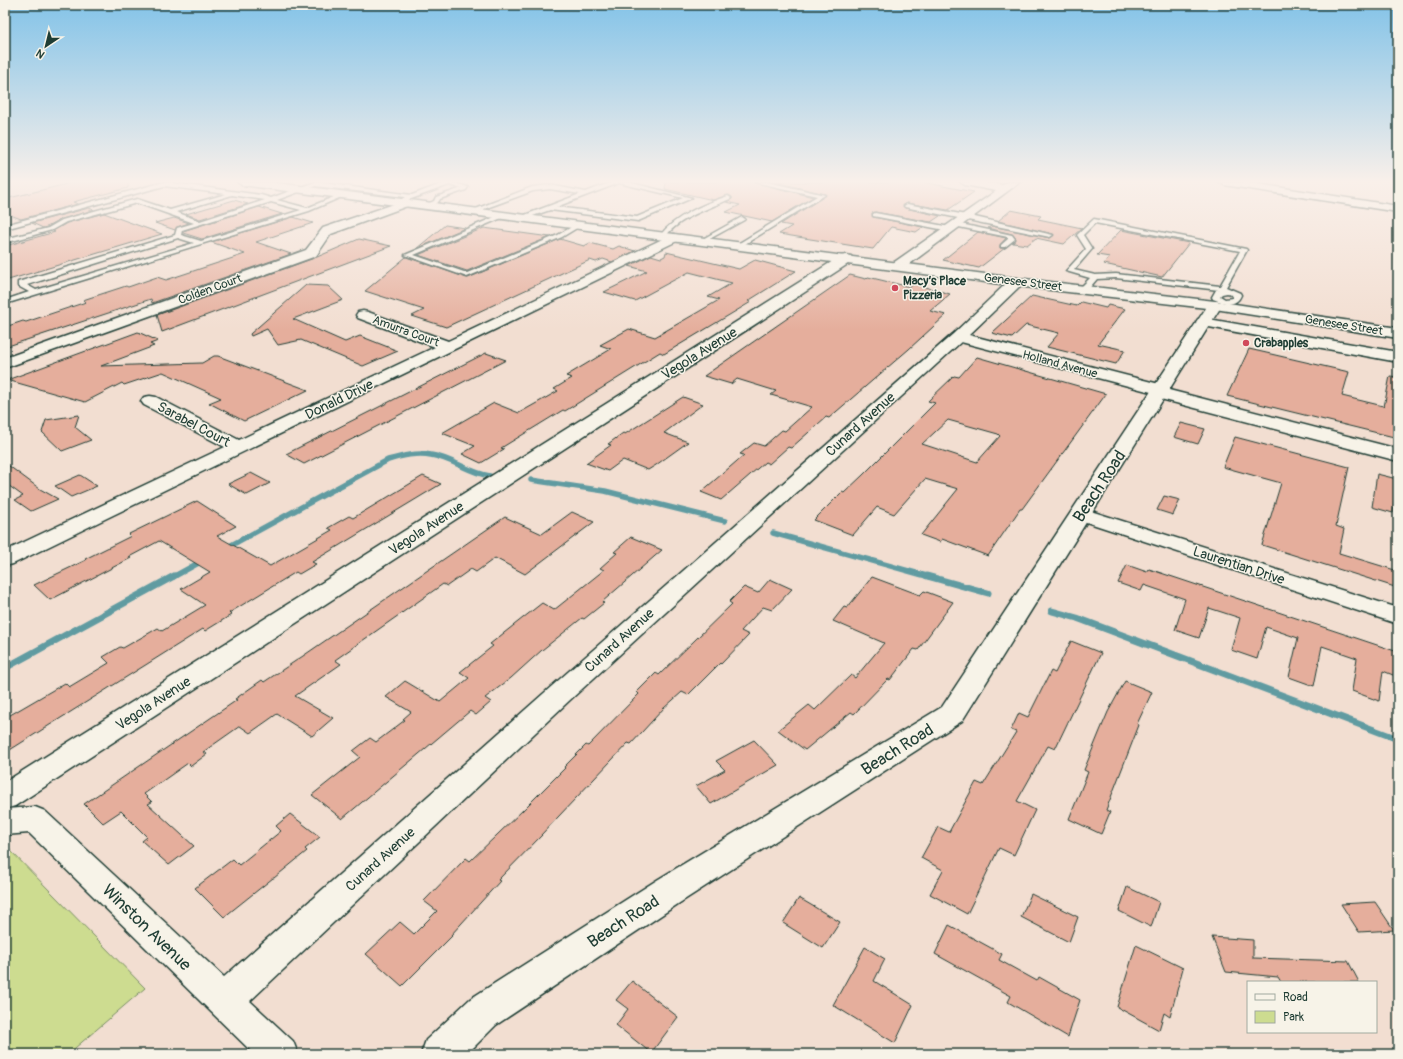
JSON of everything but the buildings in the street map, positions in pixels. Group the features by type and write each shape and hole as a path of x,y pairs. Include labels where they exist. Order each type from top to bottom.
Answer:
{"main road":[{"name":"Genesee Street","path":"622,231 1082,290 1219,302 1398,333"},
{"name":"Beach Road","path":"440,1054 483,1012 669,891 952,714 1080,514 1219,302"}],"street":[{"name":"Colden Court","path":"5,363 311,253 328,231"},
{"path":"898,266 946,231"},
{"name":"Donald Drive","path":"5,559 448,346 668,237"},
{"name":"Vegola Avenue","path":"5,797 846,259"},
{"name":"Cunard Avenue","path":"224,1001 561,693 958,337 1016,282"},
{"path":"1219,302 1398,357"},
{"name":"Amurra Court","path":"363,315 448,346"},
{"name":"Holland Avenue","path":"958,337 1160,392"},
{"path":"1160,392 1398,455"},
{"name":"Sarabel Court","path":"150,401 239,447"},
{"name":"Laurentian Drive","path":"1080,514 1398,616"},
{"name":"Winston Avenue","path":"5,822 35,820 280,1054"}],"lane":[{"path":"5,241 41,231"},
{"path":"178,236 179,231"},
{"path":"5,302 236,231"},
{"path":"466,231 408,256 467,275 568,231"},
{"path":"665,231 668,237"},
{"path":"702,241 719,231"},
{"path":"738,246 762,231"},
{"path":"993,231 1010,236 1012,239 1004,246"},
{"path":"1025,231 1050,235"},
{"path":"1084,231 1080,235 1089,249 1069,271 1095,277 1116,276 1219,302 1244,250 1148,231"},
{"path":"35,293 21,284 178,236 201,242"},
{"path":"1082,290 1095,277"}],"green space":[{"path":"5,845 145,988 68,1054 5,1054"}],"waterway":[{"path":"226,548 388,460 415,454 426,454 446,459 475,472 490,476"},
{"path":"531,480 605,491 725,521"},
{"path":"773,533 930,577"},
{"path":"173,577 202,561"},
{"path":"5,668 174,576"},
{"path":"927,576 988,593"},
{"path":"1052,611 1077,618 1398,739"}],"place":[{"name":"Macy’s Place Pizzeria","path":"895,288"},
{"name":"Crabapples","path":"1246,343"}]}
